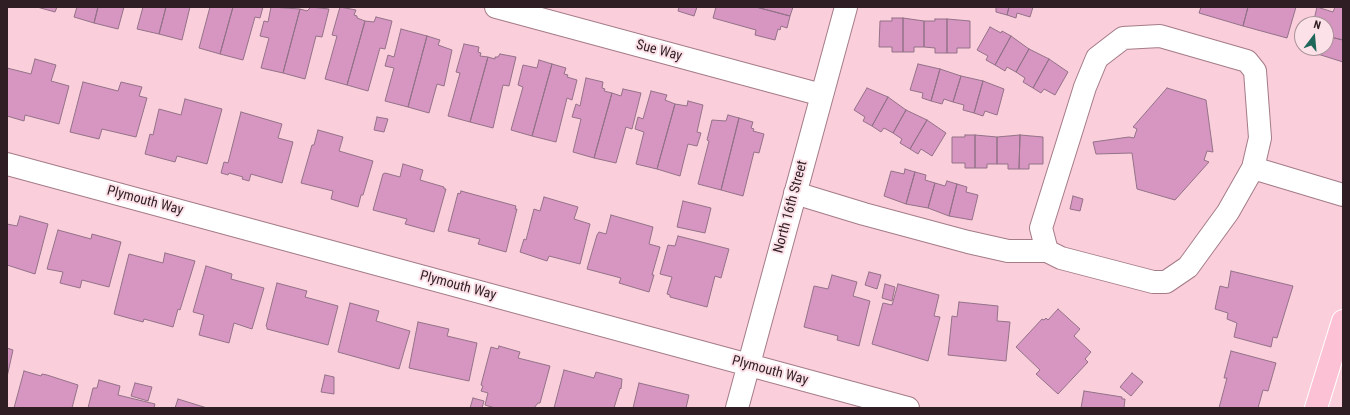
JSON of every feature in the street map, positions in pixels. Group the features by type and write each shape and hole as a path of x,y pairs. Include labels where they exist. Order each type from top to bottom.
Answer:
{"main road":[{"path":"1316,408 1343,321"}],"street":[{"name":"Sue Way","path":"496,7 822,95"},
{"name":"North 16th Street","path":"737,408 846,7"},
{"path":"795,193 864,214 968,242 1008,251 1047,251 1069,260 1153,282 1166,282 1188,268 1228,212 1253,168 1260,138 1255,71 1247,61 1160,36 1123,38 1097,58 1085,87 1041,228 1047,251"},
{"name":"Plymouth Way","path":"7,164 908,408"},
{"path":"1253,168 1343,195"}],"building":[{"path":"37,7 57,7 55,12"},
{"path":"77,7 98,7 94,23 74,17"},
{"path":"98,7 124,7 118,29 94,23"},
{"path":"143,7 166,7 159,34 137,29"},
{"path":"166,7 190,7 182,40 159,34"},
{"path":"210,7 233,7 220,54 199,48"},
{"path":"233,7 263,7 260,18 255,17 243,60 220,54"},
{"path":"271,7 300,9 283,73 261,68 269,38 260,36 264,21 268,22"},
{"path":"311,7 329,9 322,37 316,36 305,79 283,73 300,9 307,11"},
{"path":"340,7 356,10 354,15 365,21 347,85 325,79 337,36 332,35"},
{"path":"679,7 697,7 694,16 678,11"},
{"path":"716,7 756,7 790,16 787,28 781,26 780,30 778,29 775,40 755,35 756,30 713,18"},
{"path":"756,7 793,7 790,16"},
{"path":"996,7 1009,7 1007,15 996,12"},
{"path":"1009,7 1033,7 1030,17 1017,13 1016,18 1007,15"},
{"path":"1201,7 1248,7 1243,26 1199,13"},
{"path":"1248,7 1296,7 1287,38 1243,26"},
{"path":"1317,7 1333,12 1335,7 1343,7 1343,40 1334,38 1334,16 1315,16"},
{"path":"376,17 392,21 385,49 380,48 368,91 347,85 365,21 374,22"},
{"path":"892,18 903,18 903,52 892,52 892,47 879,47 880,21 892,21"},
{"path":"903,18 924,21 924,47 914,47 914,52 903,52"},
{"path":"935,19 947,19 947,53 935,53 935,48 924,47 924,21 935,21"},
{"path":"947,19 970,21 970,48 957,48 957,53 947,53"},
{"path":"990,27 1011,36 995,65 986,60 988,56 977,50"},
{"path":"401,29 427,36 408,107 385,101 394,68 385,66 388,55 394,57"},
{"path":"427,36 440,40 438,45 452,50 444,86 437,84 429,113 408,107"},
{"path":"1011,36 1029,49 1016,72 1007,67 1005,71 995,65"},
{"path":"1334,38 1343,40 1343,62 1324,56 1334,56"},
{"path":"464,44 479,47 478,52 481,53 480,56 488,57 470,122 448,116 460,73 456,72"},
{"path":"1029,49 1049,59 1033,88 1023,82 1025,78 1016,72"},
{"path":"500,54 516,57 509,86 503,85 493,128 470,122 488,57 495,59 495,57 498,57"},
{"path":"35,59 56,65 51,81 69,86 59,124 25,115 24,121 7,116 7,68 31,74"},
{"path":"1049,59 1068,72 1055,95 1044,89 1041,93 1033,88"},
{"path":"539,60 552,64 532,136 511,130 523,87 518,85 523,65 537,68"},
{"path":"552,64 566,68 564,74 568,75 567,77 577,80 572,100 567,98 556,142 532,136"},
{"path":"918,64 940,69 931,101 922,98 923,93 910,90"},
{"path":"940,69 961,76 953,102 944,99 942,104 931,101"},
{"path":"961,76 983,81 974,113 963,110 964,105 953,102"},
{"path":"586,78 603,82 602,88 605,89 604,91 612,93 594,158 573,152 581,119 572,117 576,104 580,106"},
{"path":"983,81 1004,89 997,115 985,111 983,116 974,113"},
{"path":"83,82 118,91 121,82 142,87 139,96 147,98 136,137 102,129 99,139 70,132"},
{"path":"867,88 888,97 872,126 863,121 865,117 854,110"},
{"path":"1167,88 1206,100 1213,152 1207,151 1204,160 1209,162 1175,200 1137,189 1132,153 1096,154 1093,142 1129,137 1134,138 1137,129 1133,127"},
{"path":"623,89 641,93 632,129 626,127 616,163 594,158 612,93 621,96"},
{"path":"651,91 667,95 665,100 675,104 657,169 636,164 644,132 635,129 638,117 643,119"},
{"path":"888,97 906,110 893,133 884,128 881,132 872,126"},
{"path":"185,99 222,109 207,164 177,156 175,162 145,154 150,134 153,135 159,109 181,115"},
{"path":"688,101 703,105 697,132 701,133 697,146 688,144 680,176 657,169 675,104 687,106"},
{"path":"906,110 927,120 910,149 900,143 902,139 893,133"},
{"path":"241,112 282,124 278,138 293,142 282,183 251,174 249,181 242,179 243,177 229,173 228,175 221,173 224,162 228,163"},
{"path":"728,115 739,118 721,190 698,184 709,141 707,140 712,120 726,121"},
{"path":"377,117 388,119 384,132 374,130"},
{"path":"739,118 753,122 751,128 754,129 753,131 764,134 759,153 754,152 743,196 721,190"},
{"path":"927,120 946,133 932,156 921,149 918,154 910,149"},
{"path":"318,130 343,137 339,151 373,161 358,207 331,199 333,191 301,183"},
{"path":"965,135 975,135 975,168 965,168 965,163 952,163 952,137 965,137"},
{"path":"975,135 997,137 997,164 987,164 987,168 975,168"},
{"path":"1020,135 1019,169 1008,169 1008,164 997,164 997,137"},
{"path":"1020,135 1043,137 1043,164 1029,164 1029,169 1019,169"},
{"path":"403,164 423,170 420,180 444,187 444,189 446,189 434,232 405,224 407,219 373,210 383,174 385,173 400,177"},
{"path":"905,169 915,172 906,204 884,196 891,171 904,174"},
{"path":"915,172 926,175 925,180 935,183 928,208 906,204"},
{"path":"947,181 957,184 949,216 928,208 935,183 945,186"},
{"path":"957,184 967,187 966,192 978,195 972,220 949,216"},
{"path":"461,191 516,206 515,209 517,209 506,252 478,244 480,239 448,231 458,193 460,194"},
{"path":"1073,196 1083,199 1080,211 1070,209"},
{"path":"544,197 578,207 574,219 590,224 580,264 549,256 547,261 520,252 524,239 526,240 534,209 540,211"},
{"path":"683,201 711,208 705,233 677,227"},
{"path":"611,215 653,227 649,244 660,247 649,292 619,283 621,278 587,269 597,235 599,232 606,234"},
{"path":"20,216 48,224 35,274 7,265 7,224 17,226"},
{"path":"58,230 91,239 92,234 121,242 109,287 82,280 80,288 60,283 63,272 47,269"},
{"path":"678,236 729,249 721,278 715,276 707,307 670,297 670,295 667,294 672,277 660,274 668,245 675,246"},
{"path":"165,253 195,261 180,310 178,309 173,327 144,319 143,322 114,314 129,254 163,263"},
{"path":"206,266 232,274 231,279 264,288 252,329 234,323 229,343 199,335 204,315 193,312"},
{"path":"1231,271 1293,286 1277,338 1273,337 1271,347 1234,337 1237,323 1227,319 1228,313 1215,309 1220,286 1228,288"},
{"path":"869,272 881,275 877,289 865,285"},
{"path":"832,275 857,282 853,296 870,301 859,346 837,340 838,336 804,327 814,286 828,289"},
{"path":"277,283 307,291 305,297 338,306 328,345 267,329 266,326"},
{"path":"885,284 895,287 892,301 882,298"},
{"path":"898,284 939,295 934,316 940,317 928,361 872,344 883,303 892,305"},
{"path":"959,302 998,306 997,321 1010,322 1006,361 948,355 952,316 957,317"},
{"path":"350,303 379,311 376,321 410,331 399,369 338,352"},
{"path":"1058,309 1080,329 1074,336 1091,352 1085,359 1088,362 1058,394 1036,374 1040,370 1016,347 1042,319 1044,320 1046,318 1048,320"},
{"path":"418,322 449,329 447,336 477,343 469,381 409,368"},
{"path":"499,346 520,352 518,358 550,366 540,403 538,403 534,408 495,408 485,405 488,393 481,391 483,386 481,385 491,347 498,349"},
{"path":"7,348 13,350 7,377"},
{"path":"1231,351 1276,363 1268,391 1263,390 1258,408 1219,408 1227,378 1224,378"},
{"path":"564,370 594,378 596,372 622,379 621,389 620,388 614,408 554,408"},
{"path":"24,371 41,376 42,374 47,375 78,385 72,408 14,408"},
{"path":"1132,373 1143,382 1131,396 1120,387"},
{"path":"325,375 334,377 334,394 321,392"},
{"path":"99,380 120,386 118,395 155,404 154,408 88,408 93,388 97,388"},
{"path":"135,383 152,387 148,401 131,396"},
{"path":"639,383 689,395 686,408 633,408"},
{"path":"1084,391 1122,397 1122,399 1125,399 1124,408 1081,408"},
{"path":"473,398 484,401 482,408 470,408"},
{"path":"178,399 207,408 175,408"}]}
